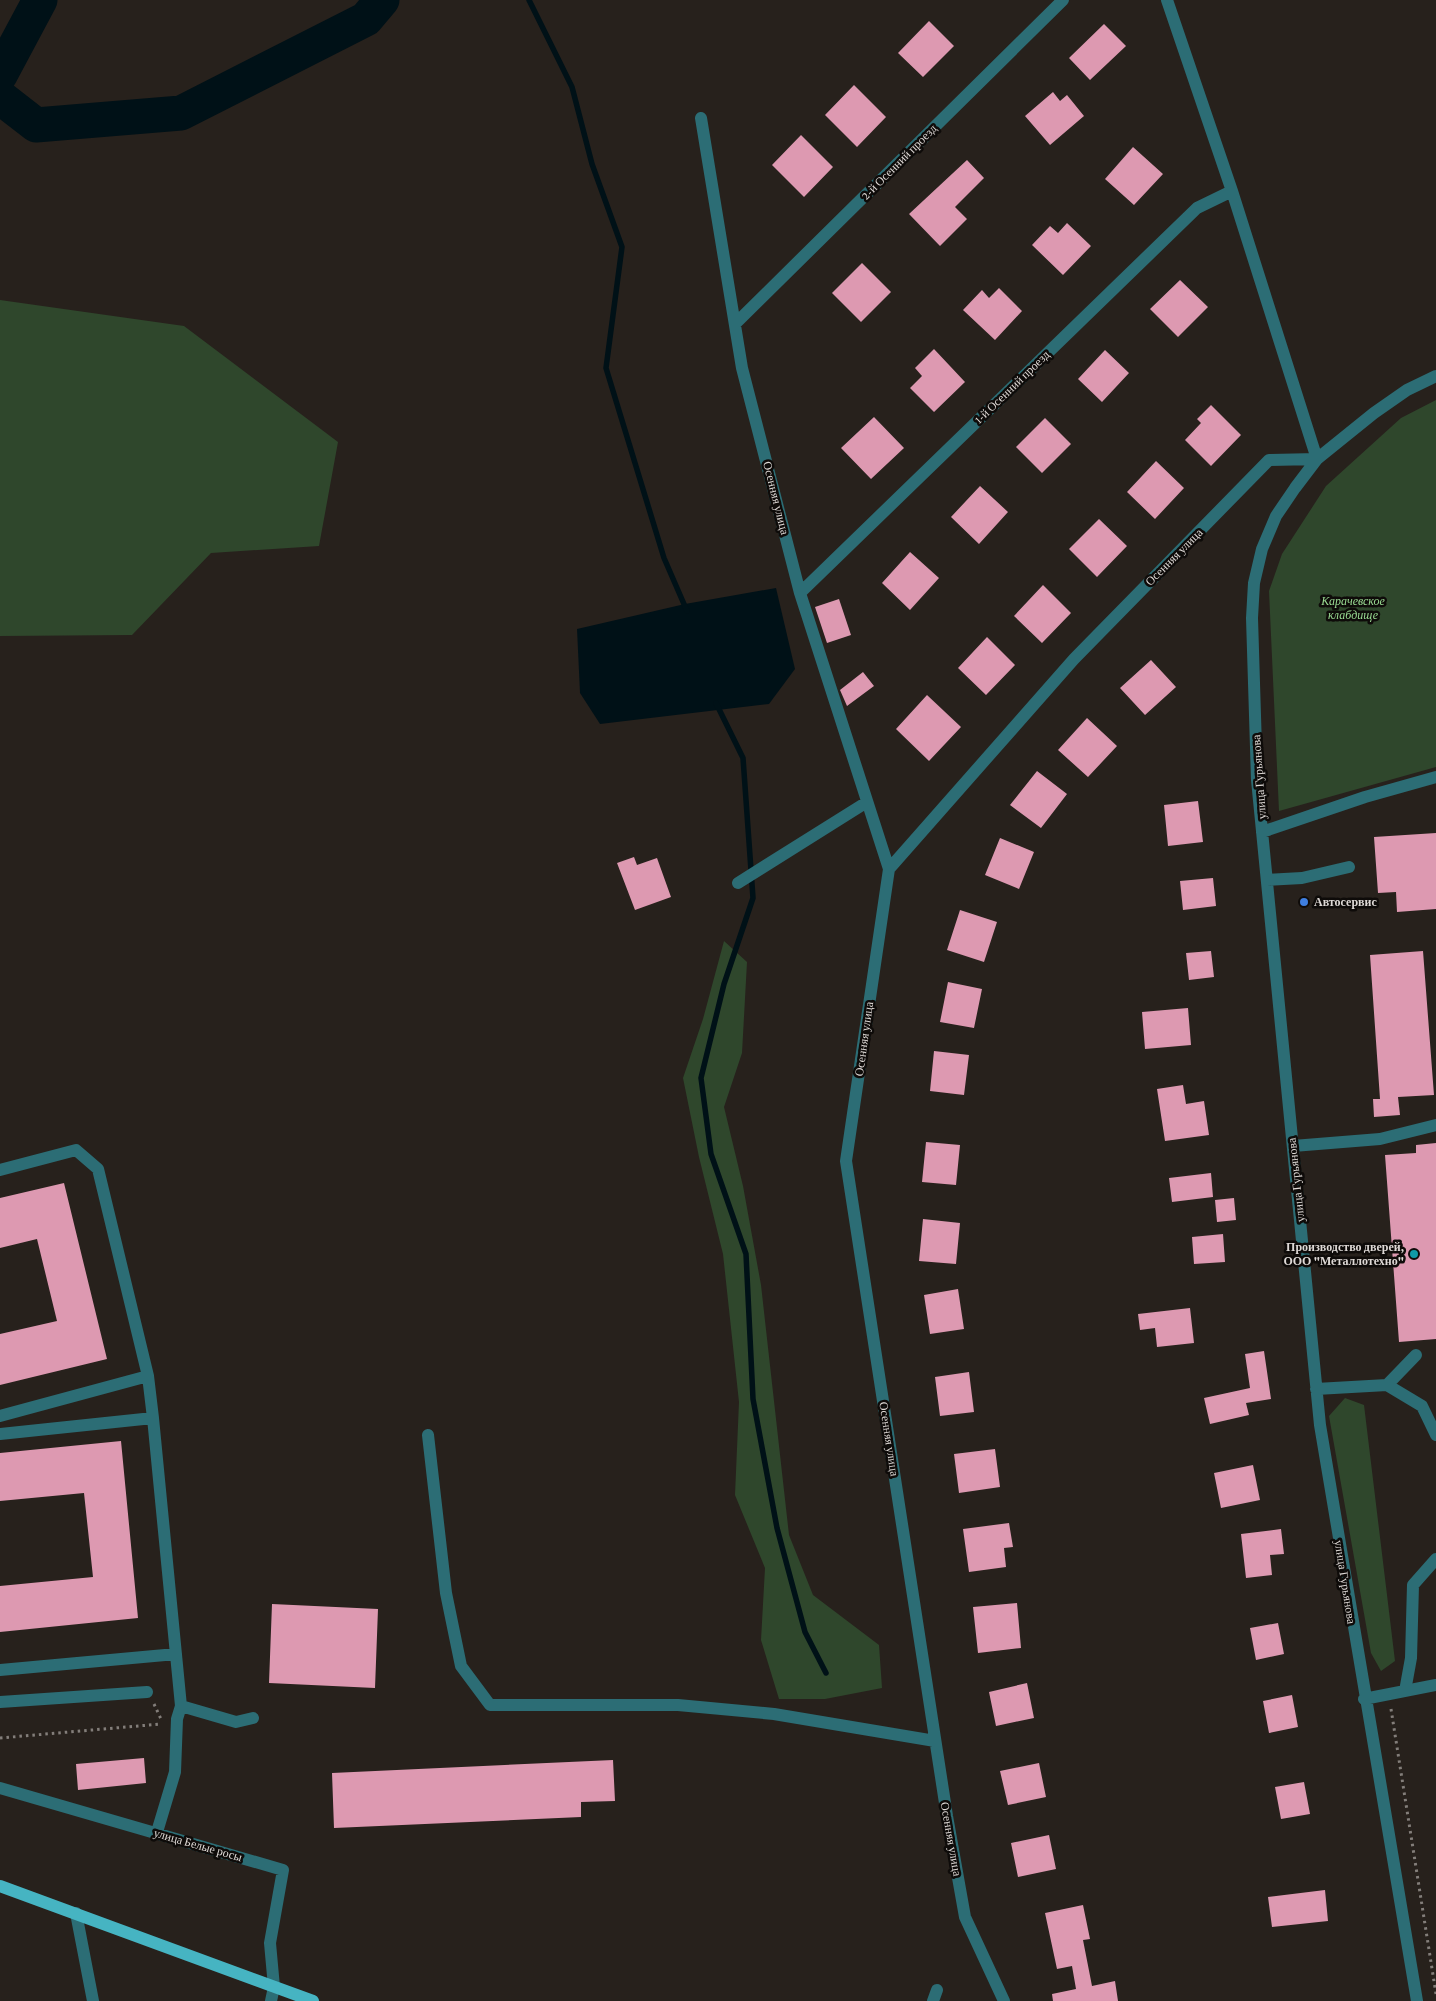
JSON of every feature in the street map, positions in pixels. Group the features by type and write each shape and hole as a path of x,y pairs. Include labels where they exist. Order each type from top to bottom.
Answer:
{"main road":[{"path":"0,1886 313,2001"}],"street":[{"name":"2-й Осенний проезд","path":"735,324 1063,0"},
{"path":"1167,0 1232,191 1317,459"},
{"name":"Осенняя улица","path":"702,118 742,368 800,593 889,869 846,1160 935,1740 966,1917 1004,2001"},
{"name":"1-й Осенний проезд","path":"800,593 1197,208 1232,191"},
{"name":"улица Гурьянова","path":"1416,2001 1321,1435 1257,780 1252,618 1254,583 1262,549 1276,516 1317,459 1401,394 1436,376"},
{"name":"Осенняя улица","path":"889,869 1074,659 1269,460 1317,459"},
{"path":"1262,832 1365,797 1436,777"},
{"path":"738,883 868,802"},
{"path":"1267,880 1302,878 1349,867"},
{"path":"1293,1146 1380,1139 1412,1129 1436,1125"},
{"path":"0,1170 76,1150 98,1169 148,1376 181,1706 177,1719 175,1772 157,1832"},
{"path":"1387,1385 1416,1355"},
{"path":"0,1416 148,1376"},
{"path":"1316,1389 1387,1385 1422,1406 1436,1435"},
{"path":"0,1434 153,1418"},
{"path":"428,1435 446,1594 461,1666 490,1705 678,1705 774,1714 935,1740"},
{"path":"1405,1691 1410,1658 1413,1585 1436,1560"},
{"path":"0,1670 176,1654"},
{"path":"1364,1700 1436,1685"},
{"path":"0,1702 147,1692"},
{"path":"181,1706 236,1722 253,1718"},
{"name":"улица Белые росы","path":"0,1788 157,1832 282,1870 270,1943 274,1987"},
{"path":"76,1913 93,2001"},
{"path":"271,2001 274,1987"}],"path":[{"path":"0,1738 164,1724 147,1692"},
{"path":"1388,1695 1436,1994"}],"green space":[{"path":"0,300 184,326 338,442 319,546 211,553 132,635 0,636"},
{"name":"Карачевское клабдище","path":"1436,400 1436,767 1279,811 1269,591 1282,554 1326,486 1401,418"},
{"path":"724,941 747,962 742,1053 724,1107 743,1186 761,1285 789,1535 813,1595 879,1645 882,1688 825,1699 779,1699 761,1640 765,1568 735,1495 739,1402 723,1254 699,1157 683,1078 703,1019"},
{"path":"1345,1398 1364,1405 1395,1661 1381,1671 1371,1653 1329,1416"}],"shaded area":[{"path":"776,588 795,669 769,704 600,724 580,693 577,629 685,604"}],"building":[{"path":"929,21 954,46 923,77 898,53"},
{"path":"1104,24 1126,46 1090,80 1069,58"},
{"path":"854,85 886,117 857,147 825,115"},
{"path":"1053,92 1060,101 1067,95 1084,116 1050,145 1025,116"},
{"path":"801,135 833,167 804,197 772,165"},
{"path":"1133,147 1163,174 1134,205 1105,179"},
{"path":"967,160 984,178 955,207 967,219 940,246 909,214"},
{"path":"1067,223 1091,246 1063,275 1032,245 1050,226 1058,233"},
{"path":"862,263 891,292 861,322 832,293"},
{"path":"1180,280 1208,307 1178,337 1150,309"},
{"path":"999,288 1022,311 995,340 963,310 982,290 989,298"},
{"path":"934,349 965,382 934,412 910,388 922,376 915,368"},
{"path":"1105,350 1129,373 1102,402 1078,379"},
{"path":"1211,405 1241,435 1211,466 1185,440 1201,423 1197,419"},
{"path":"874,417 904,448 871,479 841,448"},
{"path":"1045,418 1071,444 1042,473 1016,447"},
{"path":"1156,461 1184,488 1155,519 1127,492"},
{"path":"980,486 1008,512 979,544 951,517"},
{"path":"1099,519 1127,546 1097,577 1069,549"},
{"path":"910,552 939,578 910,610 882,583"},
{"path":"1043,585 1071,613 1042,643 1014,616"},
{"path":"839,599 851,635 827,643 815,607"},
{"path":"987,637 1015,665 986,695 958,668"},
{"path":"1151,660 1176,687 1145,715 1120,688"},
{"path":"863,672 874,686 847,706 840,690"},
{"path":"927,695 961,727 929,761 896,729"},
{"path":"1087,718 1117,746 1088,777 1058,750"},
{"path":"1037,771 1067,794 1041,828 1010,805"},
{"path":"1198,801 1203,842 1168,846 1164,805"},
{"path":"1436,833 1436,909 1397,912 1396,892 1378,893 1374,837"},
{"path":"1000,838 1034,852 1019,889 985,875"},
{"path":"634,857 637,865 657,858 671,897 635,910 617,863"},
{"path":"1213,878 1216,906 1183,910 1180,881"},
{"path":"960,910 997,922 984,962 947,950"},
{"path":"1211,951 1214,977 1189,980 1186,953"},
{"path":"1423,951 1434,1095 1398,1097 1400,1115 1374,1117 1373,1099 1380,1099 1370,955"},
{"path":"948,982 982,989 974,1028 940,1022"},
{"path":"1188,1008 1191,1045 1145,1049 1142,1012"},
{"path":"934,1051 969,1055 964,1095 930,1091"},
{"path":"1183,1085 1186,1104 1204,1101 1209,1135 1165,1141 1157,1089"},
{"path":"926,1142 960,1145 956,1185 922,1182"},
{"name":"Производство дверей, ООО \"Металлотехно\"","path":"1436,1143 1436,1339 1399,1342 1385,1155 1416,1153 1416,1145"},
{"path":"1211,1173 1213,1197 1172,1202 1169,1178"},
{"path":"64,1183 107,1359 0,1385 0,1334 57,1321 37,1239 0,1248 0,1198"},
{"path":"1234,1198 1236,1220 1217,1222 1215,1200"},
{"path":"923,1219 960,1223 956,1264 919,1261"},
{"path":"1223,1234 1225,1262 1194,1264 1192,1237"},
{"path":"958,1289 964,1329 930,1334 924,1295"},
{"path":"1190,1308 1194,1343 1157,1347 1155,1328 1140,1330 1138,1314"},
{"path":"1264,1351 1271,1399 1246,1403 1249,1415 1210,1424 1204,1398 1250,1388 1245,1354"},
{"path":"969,1372 974,1412 940,1416 935,1377"},
{"path":"121,1441 138,1618 0,1632 0,1586 93,1577 84,1493 0,1501 0,1453"},
{"path":"995,1449 1000,1487 959,1493 954,1454"},
{"path":"1253,1465 1260,1500 1221,1508 1214,1473"},
{"path":"1009,1523 1013,1547 1004,1548 1006,1567 969,1572 963,1529"},
{"path":"1281,1529 1284,1554 1270,1555 1272,1575 1246,1578 1241,1534"},
{"path":"1017,1603 1021,1648 978,1653 973,1607"},
{"path":"272,1604 378,1609 375,1688 269,1683"},
{"path":"1278,1623 1284,1654 1256,1660 1250,1628"},
{"path":"1027,1683 1034,1718 996,1726 989,1692"},
{"path":"1292,1695 1298,1727 1269,1733 1263,1701"},
{"path":"144,1758 146,1783 78,1790 76,1764"},
{"path":"613,1760 615,1801 581,1802 581,1817 334,1828 332,1773"},
{"path":"1039,1763 1046,1797 1008,1805 1000,1771"},
{"path":"1304,1782 1310,1814 1281,1819 1275,1787"},
{"path":"1049,1835 1056,1869 1018,1877 1011,1843"},
{"path":"1325,1890 1328,1921 1272,1927 1268,1897"},
{"path":"1083,1905 1090,1939 1083,1940 1092,1986 1115,1981 1118,2001 1053,2001 1052,1994 1076,1989 1072,1966 1057,1969 1045,1913"}],"waterway":[{"path":"0,75 40,0"},
{"path":"0,97 36,125 181,113 366,19 382,0"},
{"path":"529,0 572,87 592,164 622,247 606,368 664,558 687,611"},
{"path":"716,703 743,758 753,898 724,984 701,1078 711,1154 746,1254 753,1399 777,1528 805,1632 826,1673"}],"place":[{"name":"Автосервис","path":"1304,902"},
{"name":"Производство дверей, ООО \"Металлотехно\"","path":"1414,1254"}]}
